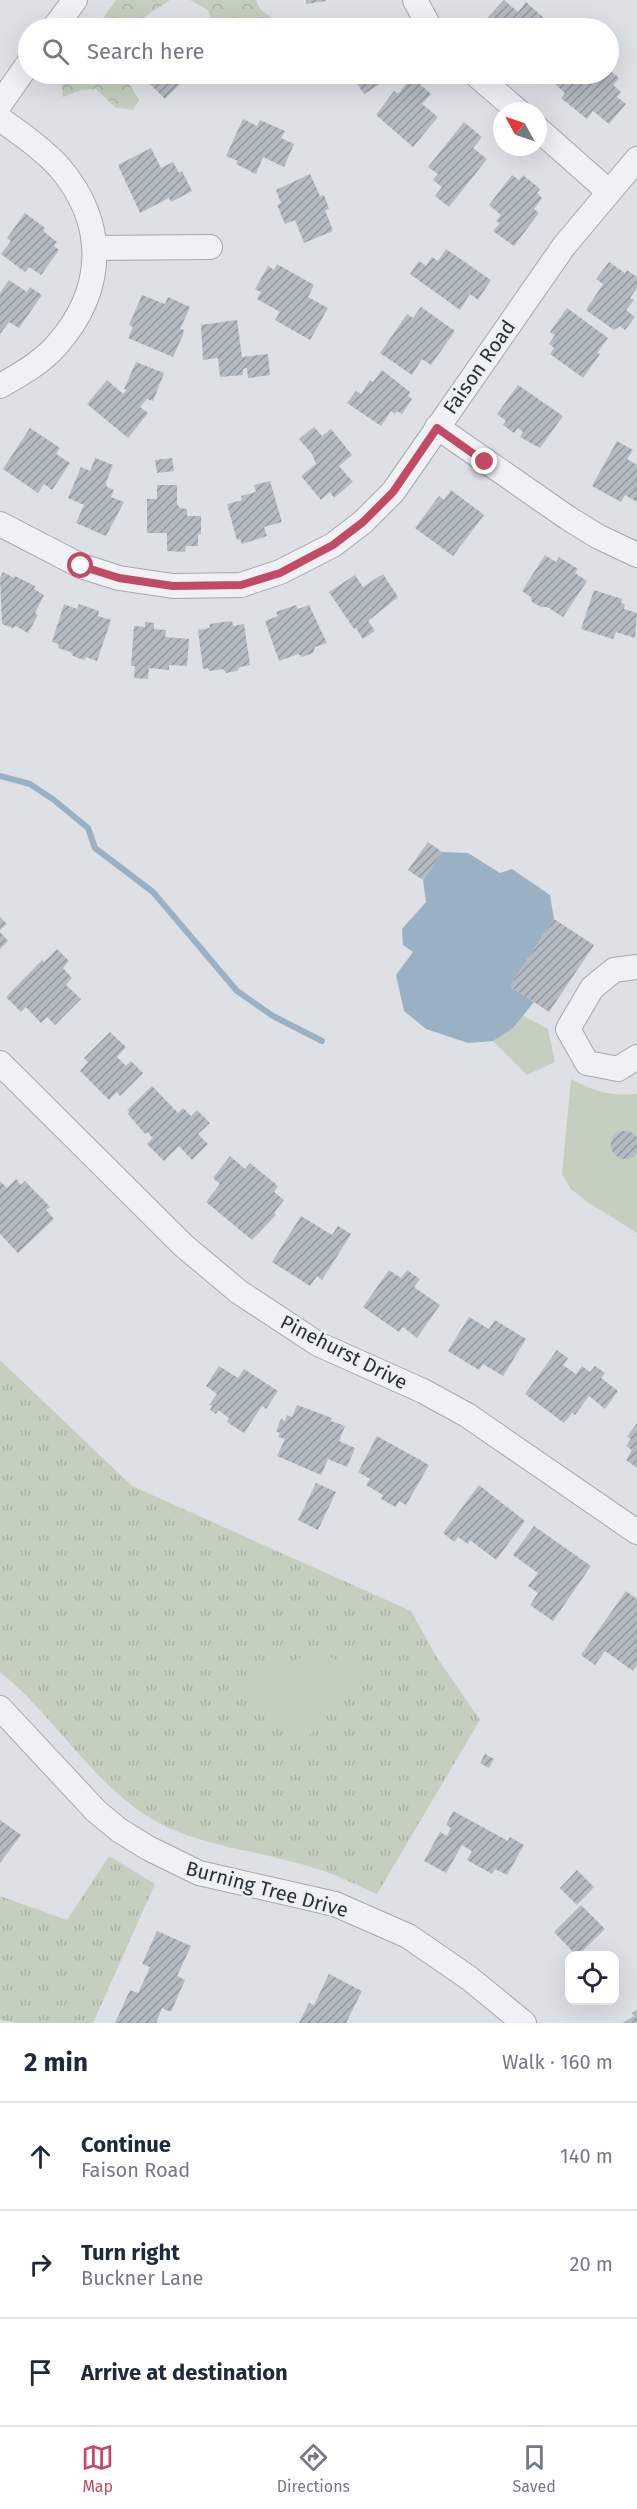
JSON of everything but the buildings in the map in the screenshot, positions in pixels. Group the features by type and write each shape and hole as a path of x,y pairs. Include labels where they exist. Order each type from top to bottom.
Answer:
{"street":[{"path":"62,18 75,0"},
{"path":"415,0 425,18"},
{"path":"0,104 18,78"},
{"path":"487,84 508,102"},
{"path":"0,119 34,144 60,168 78,192 89,220 96,248 93,279 80,316 55,348 25,372 0,386"},
{"path":"547,137 608,191"},
{"name":"Faison Road","path":"0,524 81,566 119,578 173,586 241,585 280,573 333,545 363,522 393,492 564,246 637,159"},
{"path":"96,248 210,247"},
{"path":"437,428 568,518 597,536 637,555"},
{"path":"637,967 614,970 592,988 568,1029 587,1063 618,1069 637,1057"},
{"name":"Pinehurst Drive","path":"0,1063 184,1246 238,1292 276,1319 318,1344 423,1391 460,1411 637,1532"},
{"name":"Burning Tree Drive","path":"0,1708 96,1811 119,1830 148,1848 199,1873 335,1904 408,1936 469,1978 524,2023"}],"green space":[{"path":"116,0 170,0 143,18 103,18"},
{"path":"190,0 256,0 260,9 272,18 211,18 208,10"},
{"path":"62,84 129,84 139,100 133,110 116,108 96,89 81,90 63,97"},
{"path":"522,1015 548,1029 555,1062 527,1075 493,1041 512,1029"},
{"path":"571,1079 603,1092 637,1094 637,1233 586,1201 571,1189 562,1174"},
{"path":"0,1360 132,1486 411,1611 436,1656 480,1720 377,1894 322,1870 195,1838 157,1822 135,1808 114,1790 39,1709 0,1672"},
{"path":"313,1652 349,1666 361,1675 364,1680 363,1686 357,1694 330,1709 310,1734 302,1738 294,1737 278,1727 264,1710 251,1690 251,1679 262,1669 287,1664"},
{"path":"109,1856 155,1884 93,2023 20,2023 0,2020 0,1896 67,1920"}],"water":[{"path":"442,852 468,853 500,873 512,869 550,895 554,919 510,986 534,1002 512,1029 493,1041 468,1043 426,1029 404,1011 396,975 413,952 403,945 402,929 426,902 423,880"}],"waterway":[{"path":"0,776 30,784 54,800 88,828 95,848 153,892 237,991 273,1016 322,1041"}],"route":[{"path":"81,566 119,578 145,583 173,586 241,585 280,573 333,545 363,522 393,492 437,428 485,462"}]}
